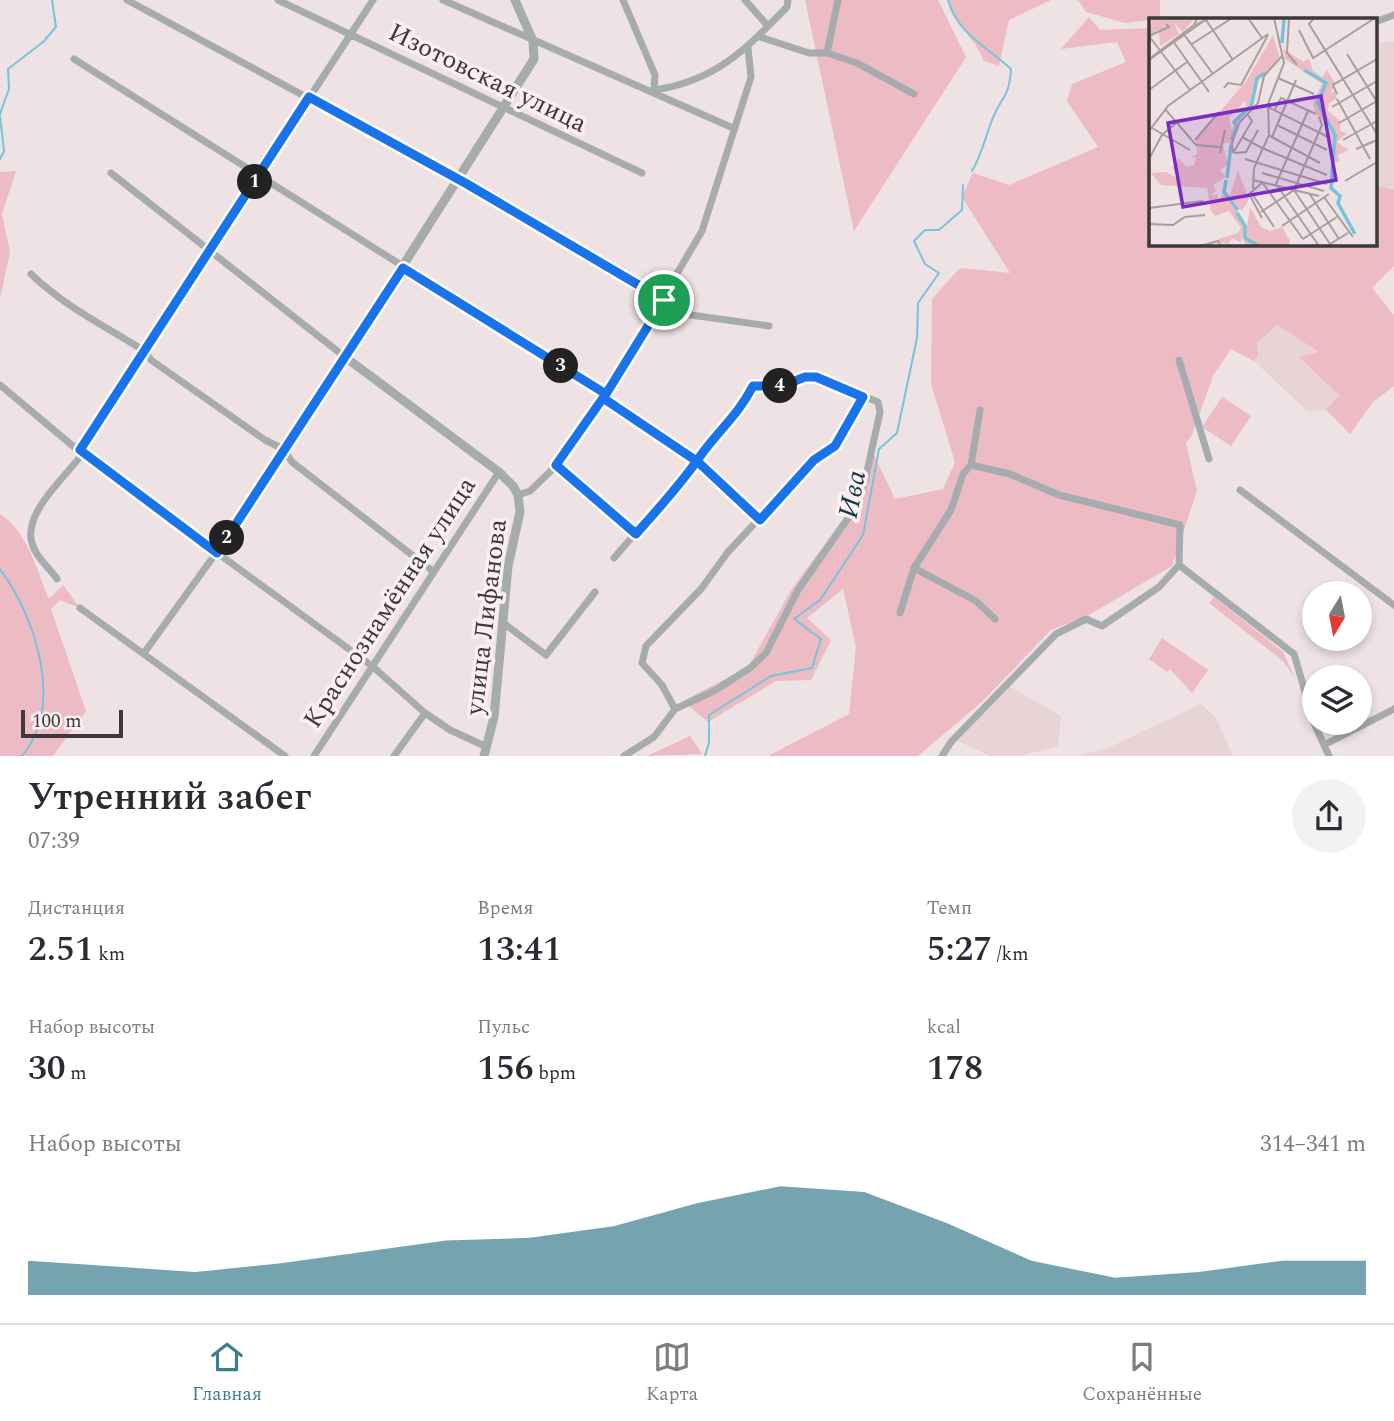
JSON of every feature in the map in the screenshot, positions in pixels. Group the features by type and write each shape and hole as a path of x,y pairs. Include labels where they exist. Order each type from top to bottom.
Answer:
{"street":[{"path":"127,0 459,181 691,316 769,326"},
{"name":"Изотовская улица","path":"278,0 505,107 555,135 642,173"},
{"path":"57,579 38,556 31,540 33,522 79,458 80,450 373,0"},
{"path":"443,0 533,41 654,90 733,128"},
{"path":"144,653 217,553 459,181 534,59 533,41 515,0"},
{"path":"624,0 655,75 654,90"},
{"path":"745,0 768,26"},
{"path":"827,53 838,0"},
{"path":"654,90 680,86 738,56 760,37 788,3"},
{"path":"1376,22 1394,15"},
{"path":"760,37 809,53 827,53 858,63 914,94"},
{"name":"улица Лифанова","path":"486,751 494,717 508,566 520,512 518,495 530,491 556,465 604,396 664,300 702,231 751,77 748,48"},
{"path":"74,59 604,396 698,462 760,520"},
{"path":"111,173 345,357 499,472 518,495"},
{"path":"31,274 65,304 82,311 146,352 150,360 265,440 283,449 292,462 434,572"},
{"path":"1179,360 1209,459"},
{"path":"614,558 741,410 753,386 782,386 805,377 816,377 878,402 880,412 865,481 853,511 798,590 766,653 750,668 715,691 675,709 654,737 641,748 624,756"},
{"path":"0,385 80,450 372,666 425,713 486,751"},
{"path":"675,709 662,685 642,663 641,657 646,646 701,589 728,552 814,460 835,446 863,397"},
{"path":"900,613 914,568 951,510 963,474 971,465 979,410"},
{"path":"556,465 636,534"},
{"path":"942,756 951,742 1056,634 1086,619 1102,626 1159,587 1179,565 1180,525 1059,495 1010,474 971,465"},
{"name":"Краснознамённая улица","path":"314,756 499,472"},
{"path":"1240,490 1394,605"},
{"path":"1179,565 1294,654 1302,682"},
{"path":"914,568 976,601 995,619"},
{"path":"502,622 546,654 595,592"},
{"path":"80,608 285,756"},
{"path":"1324,745 1394,709"},
{"path":"394,756 425,713"},
{"path":"1319,735 1329,756"}],"shaded area":[{"path":"805,0 938,0 966,57 854,231"},
{"path":"948,0 1051,0 1009,20 999,66 984,61 955,16"},
{"path":"1078,0 1160,0 1160,18 1149,18 1149,20 1125,23 1086,12"},
{"path":"1089,17 1100,30 1149,28 1149,245 1376,245 1376,186 1394,190 1394,266 1372,288 1394,315 1394,386 1373,402 1350,434 1326,410 1339,395 1299,357 1319,352 1277,325 1257,343 1258,355 1254,361 1231,349 1213,376 1192,435 1186,443 1197,491 1172,566 1089,615 1051,630 984,700 918,756 768,756 849,714 856,647 843,589 807,618 831,640 811,680 776,681 708,722 683,701 748,667 793,587 847,514 871,449 895,499 943,489 955,462 931,384 932,299 960,268 1010,273 962,197 973,173 1009,185 1098,147 1067,101 1072,84 1126,62 1117,42 1061,49"},
{"path":"1376,42 1394,42 1394,190 1376,187"},
{"path":"16,171 2,214 10,252 0,299 0,172"},
{"path":"1277,325 1320,353 1339,395 1326,410 1307,411 1254,361 1258,355 1257,343"},
{"path":"1222,397 1251,416 1231,446 1202,427"},
{"path":"0,514 24,541 49,599 63,585 80,608 60,600 51,609 86,711 53,756 0,756"},
{"path":"1214,597 1283,652 1295,678 1283,661 1209,603"},
{"path":"1162,638 1208,670 1192,693 1170,669 1167,672 1149,659"},
{"path":"1009,686 1061,716 1058,746 1020,756 990,756 958,741"},
{"path":"1201,704 1216,718 1233,756 1078,756 1110,747"},
{"path":"690,736 702,754 647,756"}],"waterway":[{"path":"0,114 9,89 8,69 43,42 56,27 52,0"},
{"name":"Ива","path":"948,0 952,12 966,31 1011,69 1006,92 995,112 972,171"},
{"path":"0,116 4,151 0,159"},
{"name":"Ива","path":"705,756 709,743 709,715 771,676 812,668 821,639 794,619 820,600 863,535 879,449 897,433 917,338 918,303 939,273 925,264 914,241 925,230 939,230 962,210 963,185"},
{"path":"0,569 24,611 34,635 40,661 42,712 35,735 22,756"}],"route":[{"path":"664,300 467,184 309,97 80,450 217,553 403,268 606,394 603,398 698,462 760,520 814,460 835,446 863,397 816,377 805,377 782,386 753,386 741,410 733,417 698,462 636,534 556,465 603,398 606,394 664,300"}]}
